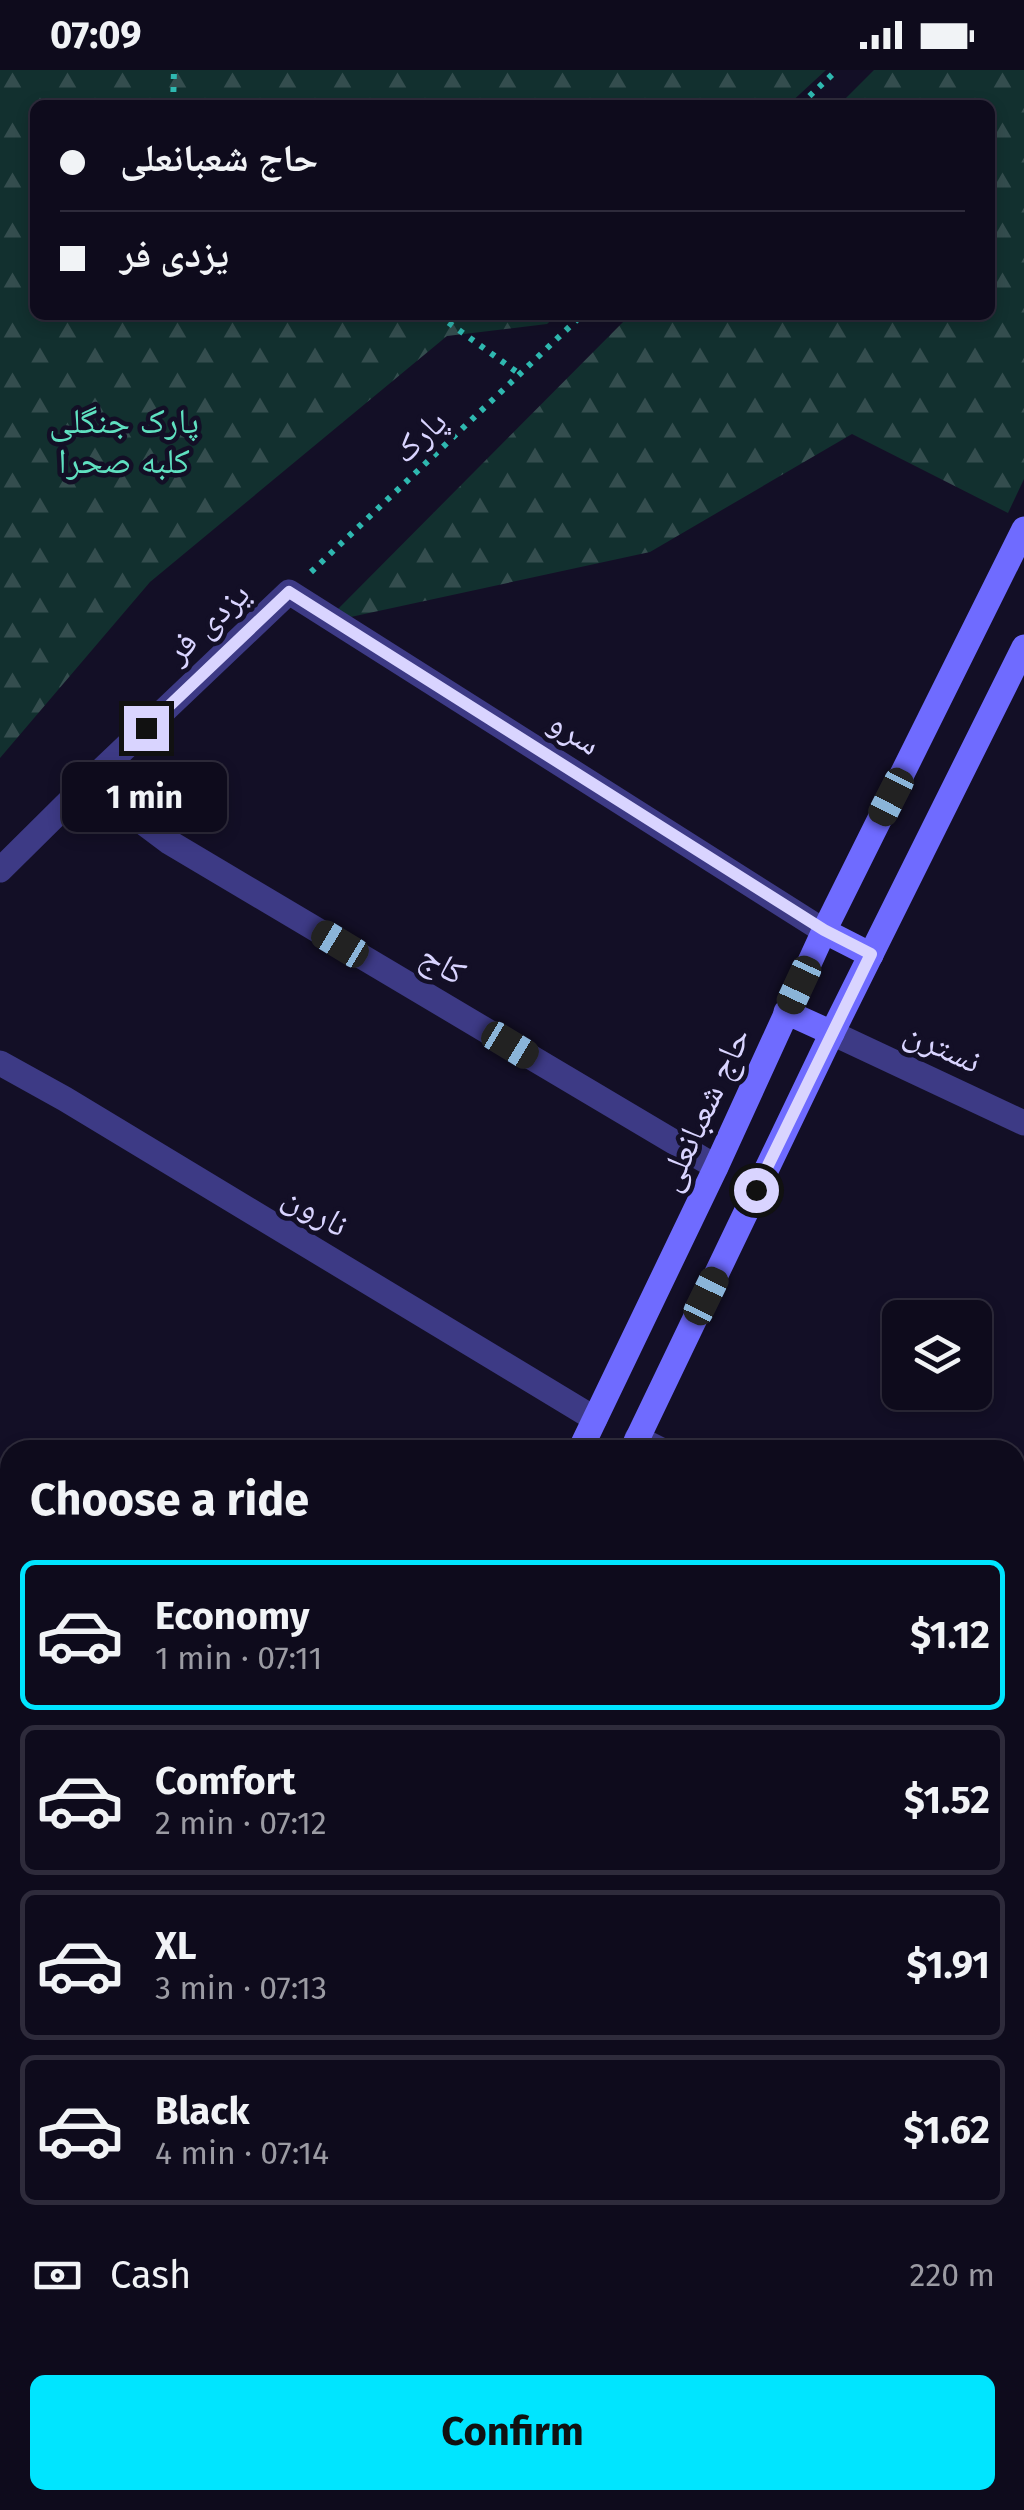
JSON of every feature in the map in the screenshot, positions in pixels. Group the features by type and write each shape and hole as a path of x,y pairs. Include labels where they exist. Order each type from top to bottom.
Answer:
{"street":[{"name":"حاج شعبانعلی","path":"585,1440 824,930 1024,529"},
{"name":"یزدی فر","path":"0,870 289,592"},
{"name":"سرو","path":"289,592 824,930"},
{"path":"646,1440 756,1190 1024,647"},
{"name":"کاج","path":"88,782 169,842 716,1167"},
{"path":"824,930 871,954"},
{"path":"786,1012 832,1033"},
{"name":"نسترن","path":"832,1033 1024,1123"},
{"name":"نارون","path":"0,1063 595,1419"},
{"path":"716,1167 756,1190"}],"path":[{"path":"172,100 174,70"},
{"path":"805,100 836,70"},
{"path":"445,320 521,374"},
{"name":"پارک","path":"289,592 577,320"}],"green space":[{"name":"پارک جنگلی کلبه صحرا","path":"0,70 826,70 793,100 30,100 30,320 551,320 547,324 447,336 150,582 0,758"},
{"path":"874,70 1024,70 1024,479 1008,513 852,434 650,552 346,618 336,611 625,320 995,320 995,100 844,100"}],"route":[{"path":"146,728 289,592 824,930 871,954 756,1190"}]}
